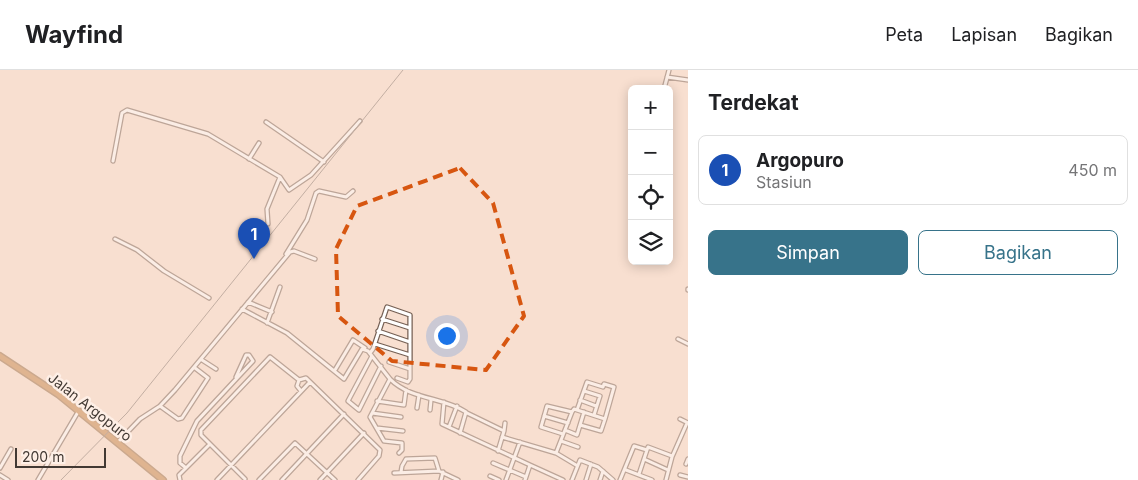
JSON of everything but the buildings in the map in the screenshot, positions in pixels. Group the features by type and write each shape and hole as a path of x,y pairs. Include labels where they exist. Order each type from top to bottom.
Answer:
{"highway":[{"name":"Jalan Argopuro","path":"0,356 22,369 163,480"}],"street":[{"path":"665,85 669,70"},
{"path":"667,76 688,80"},
{"path":"113,161 125,110 200,131 280,177 289,190 311,175 360,121"},
{"path":"266,122 324,162"},
{"path":"249,159 259,143"},
{"path":"268,224 267,209 280,177"},
{"path":"282,262 308,217 316,193 319,191 346,198 353,191"},
{"path":"115,239 137,250 164,271 209,298"},
{"path":"117,443 142,417 160,406 195,368 242,309 293,251 315,259"},
{"path":"267,323 280,287"},
{"path":"248,302 272,312"},
{"path":"382,366 359,410 348,401 371,354 382,319 388,307 409,315 410,369 408,382 397,378"},
{"path":"242,309 287,333 346,378 364,348"},
{"path":"382,319 410,328"},
{"path":"378,331 410,342"},
{"path":"335,370 352,340 371,354 390,379 406,390 431,400 457,406 504,431"},
{"path":"678,340 688,344"},
{"path":"375,344 410,355"},
{"path":"186,468 180,462 180,456 197,422 236,377 253,361 249,355 246,355 236,377"},
{"path":"245,480 200,435 201,430 269,358 274,358 299,380"},
{"path":"202,360 216,369"},
{"path":"389,362 410,369"},
{"path":"160,406 178,419 182,418 208,378 195,368"},
{"path":"299,380 304,378 310,382 378,447 381,454 358,480"},
{"path":"390,379 370,417 384,441 402,443 402,450 398,453"},
{"path":"299,380 297,385 300,391"},
{"path":"217,480 310,382"},
{"path":"577,410 587,382 602,387 604,384 614,387 601,431 580,425"},
{"path":"594,415 602,387"},
{"path":"377,401 404,405 406,390"},
{"path":"584,391 600,396"},
{"path":"417,408 419,395"},
{"path":"430,410 431,400"},
{"path":"580,400 596,406"},
{"path":"444,402 442,424 563,480"},
{"path":"572,412 548,405 541,427 582,437"},
{"path":"449,427 457,406"},
{"path":"556,453 574,409 605,419"},
{"path":"38,480 78,412"},
{"path":"577,435 584,412"},
{"path":"372,413 401,417"},
{"path":"460,433 467,413"},
{"path":"282,480 344,414"},
{"path":"544,416 568,423"},
{"path":"666,480 672,456 688,423 680,419"},
{"path":"498,451 505,423"},
{"path":"376,427 403,431"},
{"path":"320,480 364,433"},
{"path":"502,437 556,453 576,465"},
{"path":"506,480 520,442"},
{"path":"259,480 295,443 335,480"},
{"path":"560,443 578,448"},
{"path":"180,480 178,476 209,445"},
{"path":"620,480 626,470 634,446 647,450 649,447 672,456"},
{"path":"0,468 11,449"},
{"path":"639,474 647,450"},
{"path":"401,472 401,467 406,459 435,458 441,471 442,480"},
{"path":"644,459 668,470"},
{"path":"572,480 576,465 580,460 603,471 614,480"},
{"path":"686,464 688,460"},
{"path":"492,463 526,479 530,465"},
{"path":"586,480 591,464"},
{"path":"626,470 652,480"},
{"path":"394,473 441,471 457,480"},
{"path":"600,480 603,471"},
{"path":"0,475 8,480"},
{"path":"680,475 688,478"},
{"path":"490,476 499,480"}],"highlighted area":[{"path":"460,168 493,203 524,316 486,370 392,361 338,316 336,249 357,206"}],"railway":[{"path":"61,480 127,413 403,70"}],"place":[{"name":"Argopuro","path":"254,259"}]}
